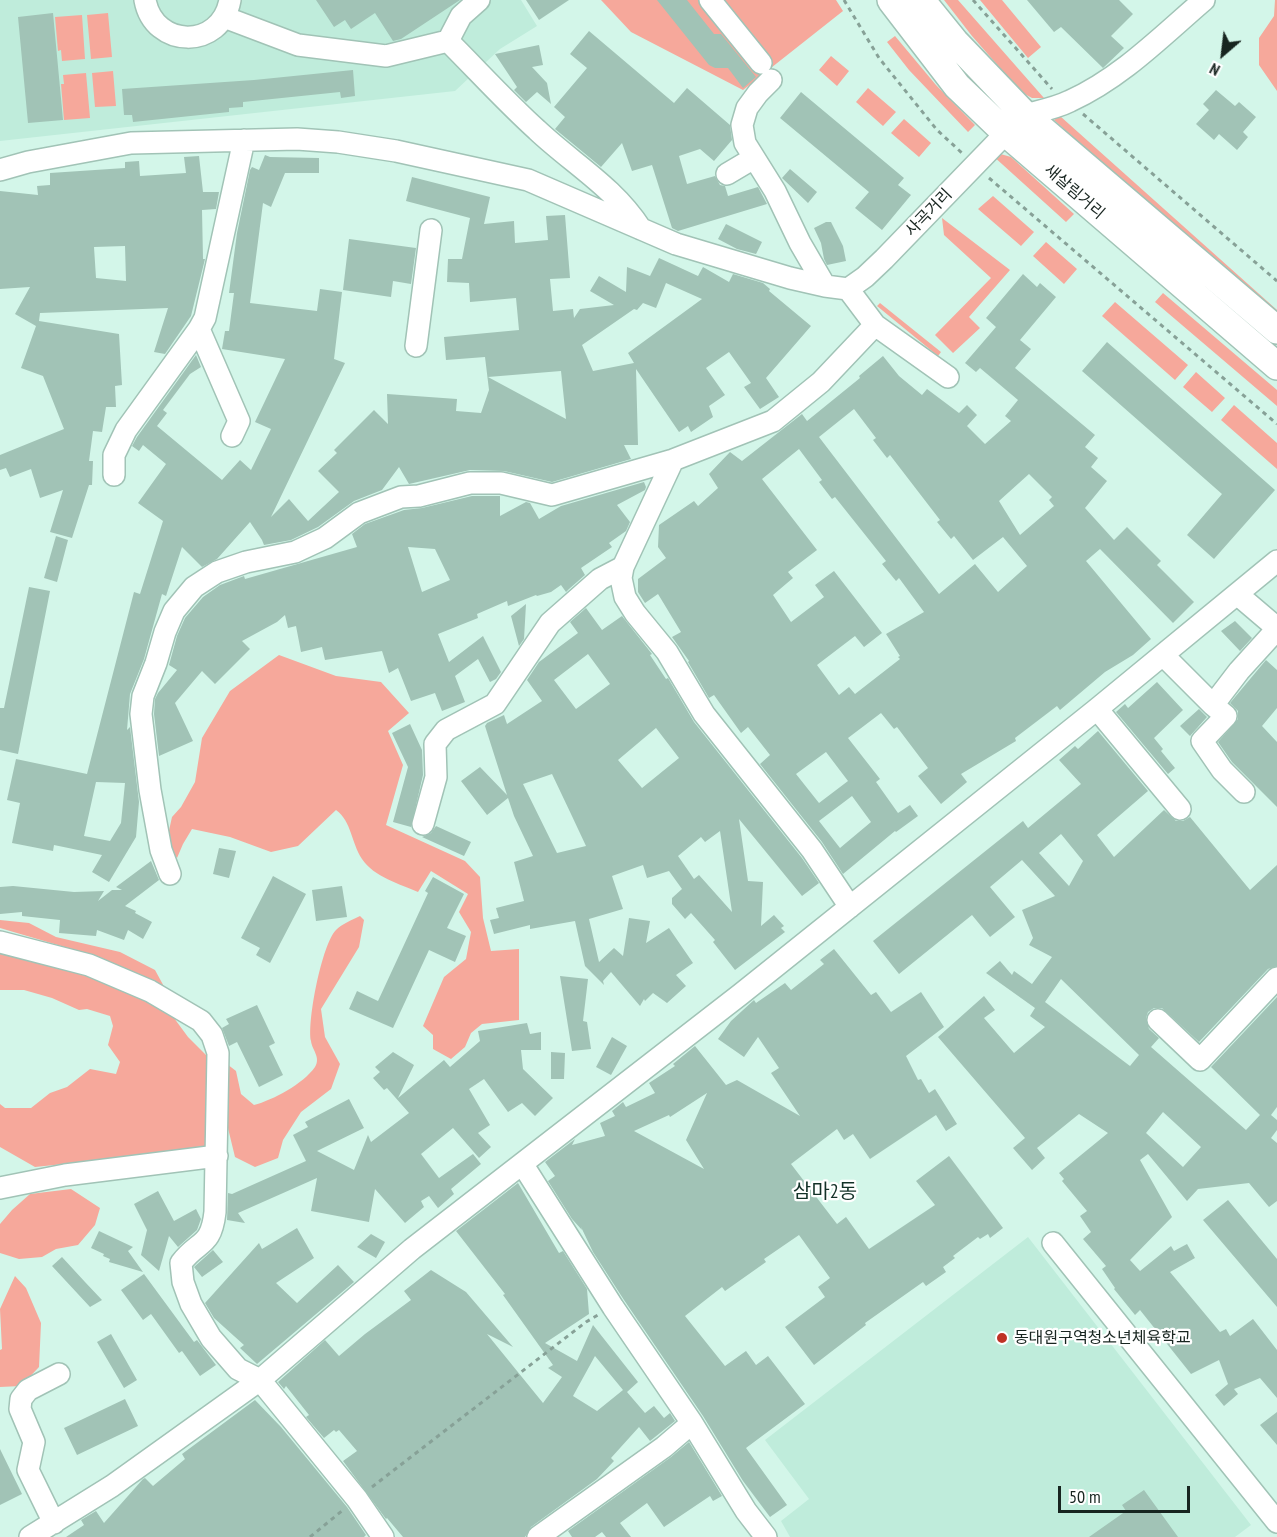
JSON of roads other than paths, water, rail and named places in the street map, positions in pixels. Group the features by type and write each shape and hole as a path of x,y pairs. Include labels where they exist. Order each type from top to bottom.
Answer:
{"main road":[{"name":"새살림거리","path":"891,0 957,87 1006,134 1277,366"},
{"name":"새살림거리","path":"921,0 955,42 1025,115 1277,330"}],"street":[{"path":"146,0 154,21 170,34 180,37 190,38 209,32 227,9 298,45 386,56 448,41 461,16 479,0"},
{"path":"710,0 766,71 758,93 747,108 742,125 745,143 775,191 800,243 825,286"},
{"path":"1025,115 1069,102 1091,91 1127,66 1204,0"},
{"path":"448,41 537,131 613,194 627,208 641,229"},
{"name":"사곡거리","path":"848,289 884,260 1006,134"},
{"path":"0,170 28,162 131,143 297,139 338,142 396,151 517,177 676,244 790,278 848,289 875,325 948,376"},
{"path":"114,475 114,455 126,430 205,318 244,140"},
{"path":"727,174 754,158"},
{"path":"416,346 431,230"},
{"path":"170,873 161,850 141,714 143,696 165,632 174,611 194,587 217,572 246,562 295,552 325,538 359,513 401,497 419,496 470,483 501,483 552,495 673,460 773,421 821,382 875,325"},
{"path":"199,329 238,421 232,436"},
{"path":"673,460 623,567 621,578 625,597 667,652 704,714 812,850 850,907"},
{"path":"59,1374 28,1390 21,1399 20,1408 34,1442 28,1470 46,1531 260,1380 412,1249 850,907 1277,561"},
{"path":"423,824 436,777 435,744 446,730 495,704 550,623 600,579 623,567"},
{"path":"1214,705 1239,671 1277,629 1237,594"},
{"path":"1163,655 1226,716 1202,741 1222,770 1244,792"},
{"path":"1096,709 1180,808"},
{"path":"0,942 89,964 150,991 201,1021 212,1035 218,1053 217,1156 213,1227 202,1245 181,1263 183,1282 191,1304 211,1338 238,1369 260,1380 357,1498 383,1537"},
{"path":"1158,1020 1200,1060 1277,978"},
{"path":"0,1188 65,1174 217,1156"},
{"path":"523,1164 613,1307 692,1424 746,1511 766,1537"},
{"path":"1053,1243 1277,1522"},
{"path":"538,1537 664,1447 692,1424"}],"place":[{"name":"동대원구역청소년체육학교","path":"1002,1338"}],"district":[{"name":"삼마2동","path":"825,1192"}]}
